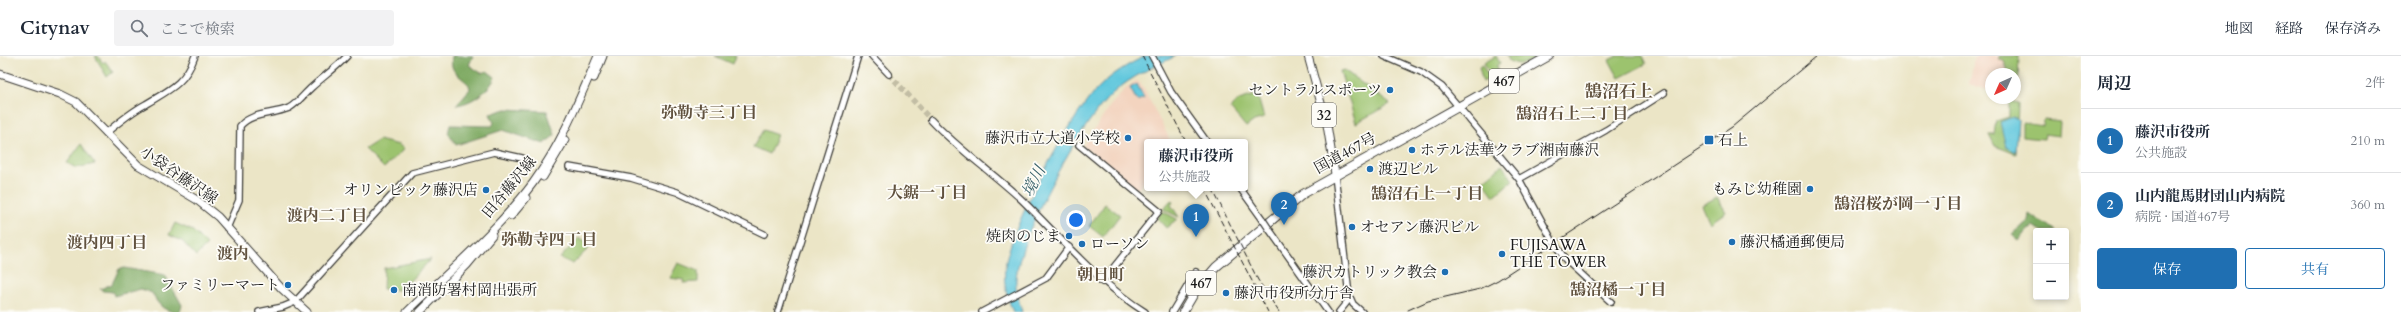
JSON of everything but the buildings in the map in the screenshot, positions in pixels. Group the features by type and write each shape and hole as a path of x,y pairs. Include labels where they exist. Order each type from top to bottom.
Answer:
{"highway":[{"name":"国道467号","path":"1183,312 1196,290 1216,267 1303,194 1335,174 1550,56"}],"main road":[{"name":"田谷藤沢線","path":"407,312 507,214 533,183 565,130 598,56"},
{"name":"田谷藤沢線","path":"413,312 519,208 556,157 603,56"},
{"name":"32","path":"1308,56 1327,125 1335,174"},
{"name":"小袋谷藤沢線","path":"0,74 60,94 76,102 138,165 197,200 218,217 226,228 295,302 307,312"},
{"path":"400,312 458,256 507,214"},
{"path":"420,312 467,265 492,235"}],"street":[{"path":"106,133 126,116 165,95 178,85 195,56"},
{"path":"226,228 239,200 240,126 248,118 278,111 292,105 314,85 334,70 347,56"},
{"path":"778,312 858,56"},
{"path":"872,56 889,74"},
{"path":"1152,56 1171,92 1205,139"},
{"path":"1384,56 1428,76 1442,87 1519,179 1552,240 1565,259 1611,302"},
{"path":"1519,179 1606,130 1664,93"},
{"path":"931,120 958,146 1025,204 1102,282 1145,312"},
{"path":"1079,145 1159,211 1102,282"},
{"path":"259,312 283,308 295,302 412,173 494,152 522,158"},
{"path":"569,167 631,178 677,192 764,234"},
{"path":"1335,174 1349,295 1354,305 1362,312"},
{"path":"1242,191 1328,312"},
{"path":"982,312 1005,298 1046,278 1069,247"},
{"path":"1172,312 1196,272"},
{"path":"1342,310 1349,295"},
{"path":"1342,310 1354,305"}],"shaded area":[{"path":"1975,56 1999,56 1999,59 2004,60 2006,68 1985,68 1985,89 1969,84"},
{"name":"藤沢市立大道小学校","path":"1136,80 1142,85 1169,139 1144,139 1144,182 1137,190 1083,146 1110,106 1124,90"}],"green space":[{"path":"95,56 98,56 103,63 105,61 113,72 107,77"},
{"path":"452,56 473,56 469,65 481,73 487,71 495,77 489,87 479,96 467,102 456,105 470,89 469,85 453,70 451,62"},
{"path":"715,56 736,56 733,64"},
{"path":"1496,56 1500,63 1497,65 1497,74 1492,77 1484,63"},
{"path":"1507,56 1539,56 1527,62 1518,64 1509,61"},
{"path":"1617,56 1642,56 1646,64 1619,78 1609,60"},
{"path":"1999,56 2019,56 2019,68 2007,68 2004,60 1999,59"},
{"path":"1482,65 1490,78 1483,82 1479,67"},
{"path":"1344,70 1390,104 1356,123 1340,71"},
{"path":"1255,95 1258,97 1264,118 1254,121 1246,127 1230,108 1239,100"},
{"path":"2009,104 2018,104 2016,154 1995,146 1989,134 1994,134 1996,121 2009,117"},
{"path":"506,109 547,111 555,135 544,144 503,130 456,145 448,133 450,125 492,126 494,123 490,114"},
{"path":"2044,120 2060,122 2059,136 2044,134 2043,139 2022,137 2022,123 2043,126"},
{"path":"763,130 777,135 769,154 753,147"},
{"path":"379,140 399,145 404,149 384,168 365,149"},
{"path":"81,144 95,164 76,168 67,163"},
{"path":"1502,165 1513,180 1494,196 1483,181"},
{"path":"1717,197 1726,212 1710,223 1702,205"},
{"path":"1171,200 1173,202 1171,205 1179,217 1163,209"},
{"path":"1105,204 1120,215 1103,237 1089,226"},
{"path":"1162,211 1177,219 1166,228 1157,218"},
{"path":"2029,214 2052,228 2034,227 2028,230 2019,241 2012,235 2028,221"},
{"path":"175,223 193,231 207,245 196,256 182,241 169,235"},
{"path":"579,238 591,246 573,264 560,258"},
{"path":"431,259 401,290 383,289 384,268"},
{"path":"678,263 698,271 698,282 683,283 684,280 670,278"},
{"path":"124,268 165,275 182,305 180,312 166,310 157,302 152,293 141,289 114,296 113,292 103,291 100,289 112,284 119,269"}],"water":[{"path":"1146,56 1176,56 1143,72 1120,87 1099,108 1084,129 1053,181 1028,236 1020,260 1016,279 1022,312 1013,312 1006,290 1005,268 1009,250 1017,227 1042,174 1072,123 1086,102 1098,88 1120,70"},
{"path":"1137,84 1144,98 1137,101 1130,88"},
{"path":"2013,117 2018,119 2016,152 2006,147 2000,122"}],"tunnel":[{"path":"889,74 931,120"}],"tram line":[{"path":"1408,310 1428,301 1480,289 1498,280 1732,127 1817,56"}],"railway":[{"path":"1142,56 1184,139"},
{"path":"1206,191 1268,312"},
{"path":"1214,191 1258,280 1279,312"}],"place":[{"name":"セントラルスポーツ","path":"1390,90"},
{"name":"藤沢市立大道小学校","path":"1128,138"},
{"name":"石上","path":"1709,140"},
{"name":"ホテル法華クラブ湘南藤沢","path":"1412,150"},
{"name":"渡辺ビル","path":"1370,169"},
{"name":"もみじ幼稚園","path":"1810,189"},
{"name":"オリンピック藤沢店","path":"486,190"},
{"name":"山内龍馬財団山内病院","path":"1284,225"},
{"name":"オセアン藤沢ビル","path":"1352,227"},
{"name":"焼肉のじま","path":"1069,236"},
{"name":"藤沢市役所","path":"1196,237"},
{"name":"藤沢橘通郵便局","path":"1732,242"},
{"name":"ローソン","path":"1082,244"},
{"name":"FUJISAWA THE TOWER","path":"1502,254"},
{"name":"藤沢カトリック教会","path":"1445,272"},
{"name":"ファミリーマート","path":"288,285"},
{"name":"南消防署村岡出張所","path":"394,290"},
{"name":"藤沢市役所分庁舎","path":"1226,293"}],"district":[{"name":"鵠沼石上","path":"1619,91"},
{"name":"弥勒寺三丁目","path":"709,112"},
{"name":"鵠沼石上二丁目","path":"1572,113"},
{"name":"大鋸一丁目","path":"927,192"},
{"name":"鵠沼石上一丁目","path":"1427,193"},
{"name":"鵠沼桜が岡一丁目","path":"1898,203"},
{"name":"渡内二丁目","path":"327,215"},
{"name":"弥勒寺四丁目","path":"549,239"},
{"name":"渡内四丁目","path":"107,242"},
{"name":"渡内","path":"233,253"},
{"name":"朝日町","path":"1101,274"},
{"name":"鵠沼橘一丁目","path":"1618,289"}],"water label":[{"name":"境川","path":"1033,181"}]}
